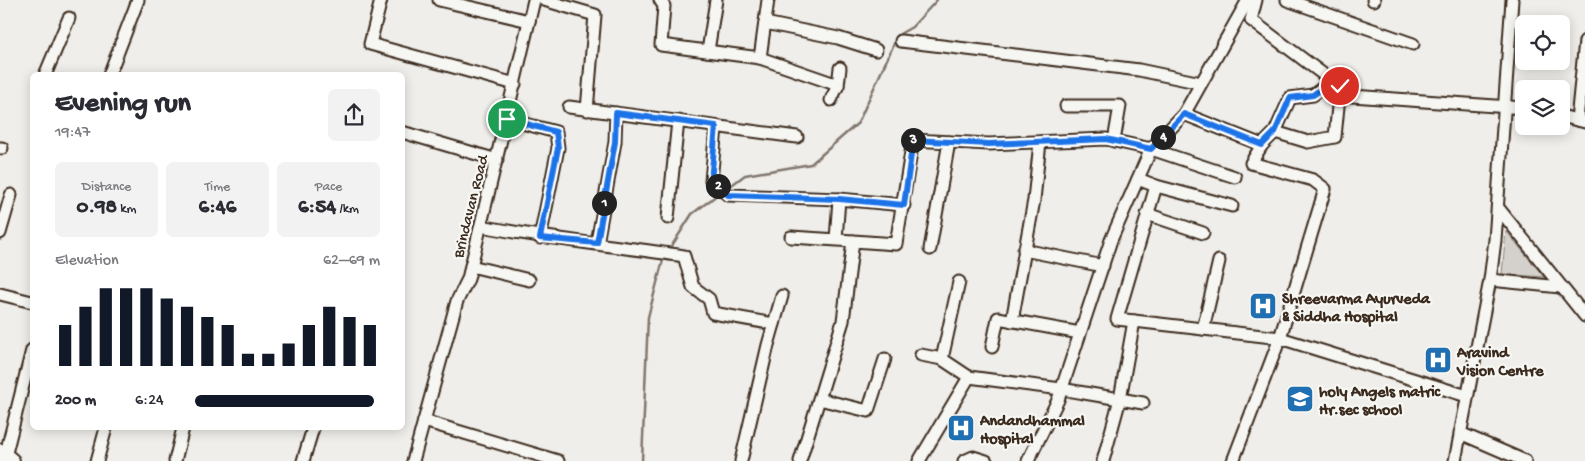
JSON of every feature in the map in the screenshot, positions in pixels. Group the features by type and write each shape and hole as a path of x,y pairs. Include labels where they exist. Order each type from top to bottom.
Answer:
{"street":[{"path":"110,72 138,0"},
{"path":"381,0 370,44 515,84"},
{"path":"440,0 529,20"},
{"name":"Brindavan Road","path":"413,461 457,301 471,266 534,0"},
{"path":"544,0 595,15 588,110"},
{"path":"660,0 664,6 661,45 760,58 838,85"},
{"path":"708,51 716,0"},
{"path":"760,58 768,0"},
{"path":"1028,461 1061,389 1111,240 1151,149 1184,114 1248,0"},
{"path":"1256,0 1251,20 1352,96 1515,106"},
{"path":"1287,0 1413,44"},
{"path":"1455,461 1490,280 1499,209 1512,0"},
{"path":"46,72 69,18"},
{"path":"765,23 838,38 876,50"},
{"path":"901,41 1138,70 1202,83"},
{"path":"1581,121 1585,42"},
{"path":"831,100 838,85 840,68"},
{"path":"1233,461 1280,338 1325,189 1313,180 1251,163 1262,145 1275,132 1290,98 1313,95 1336,84"},
{"path":"1275,132 1308,142 1335,137 1336,84"},
{"path":"1066,106 1120,106 1114,140"},
{"path":"569,107 796,137"},
{"path":"597,243 615,142 616,113"},
{"path":"1184,114 1262,145"},
{"path":"507,119 556,132 558,148 540,238"},
{"path":"668,218 678,122"},
{"path":"716,126 711,181 728,195 839,199 904,205"},
{"path":"405,133 497,160"},
{"path":"791,237 896,244 904,205 913,140 989,144 1106,139 1151,149 1235,177"},
{"path":"930,249 949,142"},
{"path":"1012,320 1034,200 1040,142"},
{"path":"1138,179 1156,186 1232,206"},
{"path":"1156,186 1117,319 1280,338 1467,396"},
{"path":"0,233 11,195"},
{"path":"836,239 839,199"},
{"path":"1499,209 1585,316"},
{"path":"1147,214 1203,233"},
{"path":"481,226 540,238 597,243 684,256 693,287 709,299 712,313 774,324"},
{"path":"800,461 843,321 853,241"},
{"path":"1024,250 1103,266"},
{"path":"1203,329 1219,261"},
{"path":"471,266 529,280"},
{"path":"1490,280 1560,287"},
{"path":"942,360 960,282"},
{"path":"0,294 30,302"},
{"path":"742,461 782,296"},
{"path":"992,347 998,318 1080,333"},
{"path":"1103,461 1120,399 1134,321"},
{"path":"921,355 942,360 969,377 1061,389 1143,403"},
{"path":"5,457 30,358"},
{"path":"819,399 868,411 885,360"},
{"path":"919,461 969,377"},
{"path":"424,421 558,461"},
{"path":"97,461 105,430"},
{"path":"175,461 183,430"},
{"path":"303,461 312,430"},
{"path":"1460,433 1525,461"},
{"path":"964,461 973,457 986,461"}],"shaded area":[{"path":"1506,231 1544,277 1502,274"}],"waterway":[{"path":"729,187 745,175 811,164 858,123 898,35 912,27 937,0"},
{"path":"671,247 692,214 717,195"},
{"path":"642,461 648,317 663,260"}],"place":[{"name":"Shreevarma Ayurveda & Siddha Hospital","path":"1263,306"},
{"name":"Aravind Vision Centre","path":"1438,360"},
{"name":"holy Angels matric Hr.sec school","path":"1300,399"},
{"name":"Andandhammal Hospital","path":"961,428"}],"route":[{"path":"507,119 556,132 558,148 540,238 597,243 615,142 616,113 716,126 711,181 728,195 839,199 904,205 913,140 989,144 1106,139 1151,149 1184,114 1262,145 1275,132 1290,98 1313,95 1332,81 1340,86"}]}
